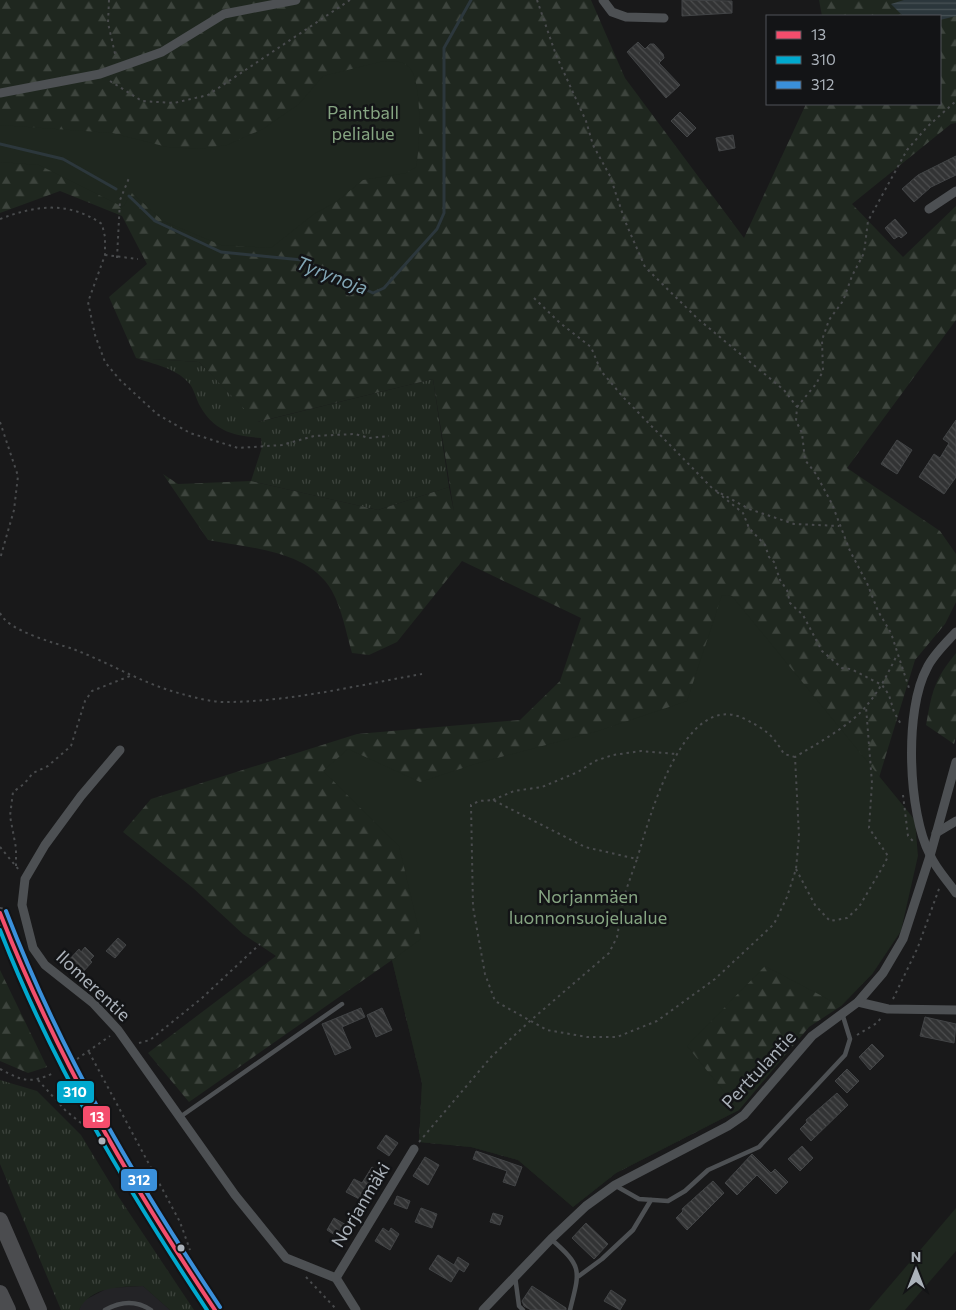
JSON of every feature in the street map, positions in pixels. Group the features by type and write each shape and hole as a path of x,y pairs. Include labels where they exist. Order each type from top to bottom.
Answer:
{"highway":[{"path":"0,1220 39,1310"},
{"path":"0,1293 8,1310"}],"main road":[{"path":"0,913 30,990 78,1088 160,1225 215,1310"}],"street":[{"path":"0,93 100,74 162,52 224,14 296,0"},
{"path":"603,0 612,12 626,17 664,18"},
{"path":"929,210 956,191"},
{"path":"956,632 927,668 918,693 911,735 918,817 930,856 956,893"},
{"name":"Ilomerentie","path":"120,750 81,796 45,845 25,879 22,905 33,948 46,965 93,1003 118,1030 235,1195 286,1258 336,1278"},
{"name":"Perttulantie","path":"483,1310 515,1275 586,1206 614,1185 728,1126 744,1115 812,1036 858,1002 883,973 903,939 930,856 956,762"},
{"path":"936,833 956,821"},
{"path":"858,1002 888,1009 956,1010"},
{"name":"Norjanmäki","path":"336,1278 414,1149"},
{"path":"336,1278 356,1310"}],"lane":[{"path":"180,1116 342,1004"},
{"path":"614,1185 639,1199 668,1201 685,1191 708,1170 759,1147 845,1055 850,1039 842,1014"},
{"path":"579,1276 602,1259 633,1230 651,1200"},
{"path":"551,1239 570,1255 579,1276 570,1310"},
{"path":"515,1275 519,1306 523,1310"},
{"path":"105,1310 117,1303 136,1303 151,1310"}],"path":[{"path":"108,0 108,22 118,68"},
{"path":"100,74 142,101 174,104 208,95 350,0"},
{"path":"537,0 556,55 586,121 593,145 610,176 625,221 645,267 698,319 784,390 797,407"},
{"path":"918,693 910,691 891,633 878,611 828,496 816,474 805,460 802,433 796,421 797,407 816,384 823,371 822,340 829,320 843,301 852,276 864,253 868,221 907,150 927,126 956,101"},
{"path":"117,258 120,200 129,178"},
{"path":"0,219 20,211 55,207 87,214 102,224 105,237 105,255 88,302 95,335 105,362 120,380 157,414 190,433 238,448 260,448 314,436 355,434 369,438 389,436"},
{"path":"105,255 117,258 138,259"},
{"path":"534,298 560,323 591,347 601,371 623,397 713,489 743,513 749,528 765,545 768,557 774,562 780,580 787,590 790,603 803,615 822,651 842,668 851,669 882,685 903,728"},
{"path":"0,422 18,476 14,510 0,559"},
{"path":"713,489 748,509 794,524 840,526"},
{"path":"0,613 3,619 29,633 84,653 130,676 181,694 229,702 283,697 422,674"},
{"path":"414,1149 492,1056 609,953 617,937 624,896 661,782 676,754 692,733 713,717 732,713 772,734 784,754 795,757 825,739 866,707 882,685 897,655"},
{"path":"16,866 16,848 10,816 13,792 34,773 48,766 71,746 85,701 92,691 130,676"},
{"path":"796,869 815,905 830,921 847,918 859,907 885,863 888,856 869,828 872,783 866,707"},
{"path":"676,754 641,751 612,755 594,761 578,772 542,787 514,791 493,800 479,801 471,805 473,907 485,974 495,1001 547,1030 587,1037 617,1037 657,1021 715,979 774,924 787,897 796,869 799,836 795,757"},
{"path":"493,800 585,847 637,859"},
{"path":"0,847 25,879"},
{"path":"850,1039 877,1023 888,1009 918,947 944,874"},
{"path":"130,1045 150,1040 202,998 260,944"},
{"path":"77,1059 118,1030"},
{"path":"89,1052 180,1222 191,1252"},
{"path":"0,1069 21,1080 38,1080 54,1073"},
{"path":"38,1080 66,1111 87,1127"},
{"path":"286,1258 337,1310"}],"shaded area":[{"path":"904,0 956,0 956,16 941,20 941,15 902,15 891,4"},
{"path":"143,1286 170,1310 79,1310 83,1301 108,1288"}],"green space":[{"path":"0,0 591,0 625,78 744,238 806,105 941,105 941,15 822,15 819,0 956,0 956,123 951,124 852,204 903,257 956,206 956,320 847,468 940,531 956,554 956,602 945,624 915,660 874,794 873,973 841,1006 809,1027 739,1110 616,1173 573,1207 518,1160 471,1147 419,1142 422,1083 392,960 189,1102 148,1053 276,956 243,934 193,888 123,832 151,799 357,734 520,720 560,681 581,618 462,561 397,642 369,655 352,653 341,613 332,591 322,577 309,567 277,553 208,540 163,474 178,484 251,481 378,510 449,487 454,512 433,379 257,422 199,362 136,358 109,297 147,264 122,216 60,191 0,213"},
{"name":"Paintball pelialue","path":"384,61 403,63 409,67 417,86 419,145 416,167 406,173 363,180 336,202 314,214 271,248 221,245 163,221 132,193 123,207 39,165 0,162 0,125 112,133 167,147 199,149 227,145 263,129 299,104 323,76"},
{"path":"136,358 199,362 258,422 433,379 449,487 378,510 251,481 262,447 261,438 233,434 218,427 205,414 192,387 183,377 164,367"},
{"name":"Norjanmäen luonnonsuojelualue","path":"722,595 732,596 915,820 918,856 901,931 873,973 841,1006 765,966 687,1046 739,1110 616,1173 573,1207 518,1160 471,1147 419,1142 422,1083 392,960 421,939 399,846 323,771 348,749 420,782 475,764 598,731 687,701"},
{"path":"956,653 956,737 954,744 926,725 935,686"},
{"path":"0,970 47,1067 28,1073 0,1061"},
{"path":"0,1080 37,1091 81,1135 118,1196 194,1310 170,1310 143,1286 107,1289 91,1296 79,1310 61,1310 0,1164"},
{"path":"956,1208 956,1251 905,1310 869,1310"}],"building":[{"path":"682,0 732,1 732,13 682,16"},
{"path":"638,42 645,49 650,44 654,44 663,54 664,58 659,63 680,85 666,98 627,52"},
{"path":"680,112 696,128 687,137 671,121"},
{"path":"733,135 735,148 719,151 716,138"},
{"path":"956,156 956,175 931,187 914,202 902,189 918,175"},
{"path":"895,219 907,233 901,238 899,236 894,239 885,228"},
{"path":"956,420 956,477 944,494 919,477 934,454 940,458 949,443 943,439"},
{"path":"897,440 912,450 897,474 881,464"},
{"path":"118,938 126,945 115,958 106,951"},
{"path":"85,947 94,956 90,960 92,962 82,973 68,961 79,949 81,952"},
{"path":"361,1008 365,1017 342,1027 351,1048 335,1055 322,1024"},
{"path":"382,1008 392,1030 376,1037 367,1015"},
{"path":"925,1017 956,1024 954,1043 920,1036"},
{"path":"872,1044 884,1056 870,1070 859,1057"},
{"path":"847,1069 859,1081 847,1093 835,1081"},
{"path":"837,1093 848,1105 811,1141 800,1129 807,1122 806,1120"},
{"path":"386,1135 398,1143 389,1156 377,1148"},
{"path":"802,1146 813,1158 800,1171 788,1159"},
{"path":"476,1151 522,1167 515,1186 503,1182 507,1171 473,1159"},
{"path":"752,1154 771,1173 775,1169 788,1182 776,1194 757,1175 737,1195 725,1183"},
{"path":"425,1157 439,1165 428,1185 413,1176"},
{"path":"372,1167 384,1175 378,1185 374,1183 363,1201 346,1192 354,1179 362,1183"},
{"path":"713,1181 724,1193 687,1230 676,1218 683,1211 682,1209"},
{"path":"397,1196 410,1201 407,1209 394,1204"},
{"path":"421,1208 437,1214 432,1228 415,1222"},
{"path":"493,1213 503,1216 500,1225 490,1222"},
{"path":"334,1218 348,1226 341,1239 327,1230"},
{"path":"586,1223 608,1244 594,1259 572,1238"},
{"path":"383,1228 389,1232 391,1228 399,1234 390,1250 375,1241"},
{"path":"438,1255 454,1265 458,1257 469,1264 464,1272 459,1269 451,1282 429,1269"},
{"path":"532,1286 566,1308 566,1310 531,1310 524,1306 522,1301"},
{"path":"611,1290 626,1300 620,1310 604,1301"}],"waterway":[{"name":"Tyrynoja","path":"129,196 155,221 221,252 302,260 373,293 384,288 437,229 444,213 444,48 471,0"},
{"name":"Tyrynoja","path":"0,144 63,159 116,189"}],"transit line":[{"name":"312","path":"6,911 75,1066 129,1164 220,1307"},
{"name":"13","path":"0,913 45,1017 97,1118 153,1214 215,1310"},
{"name":"310","path":"0,930 43,1030 93,1126 148,1219 207,1310"}]}
